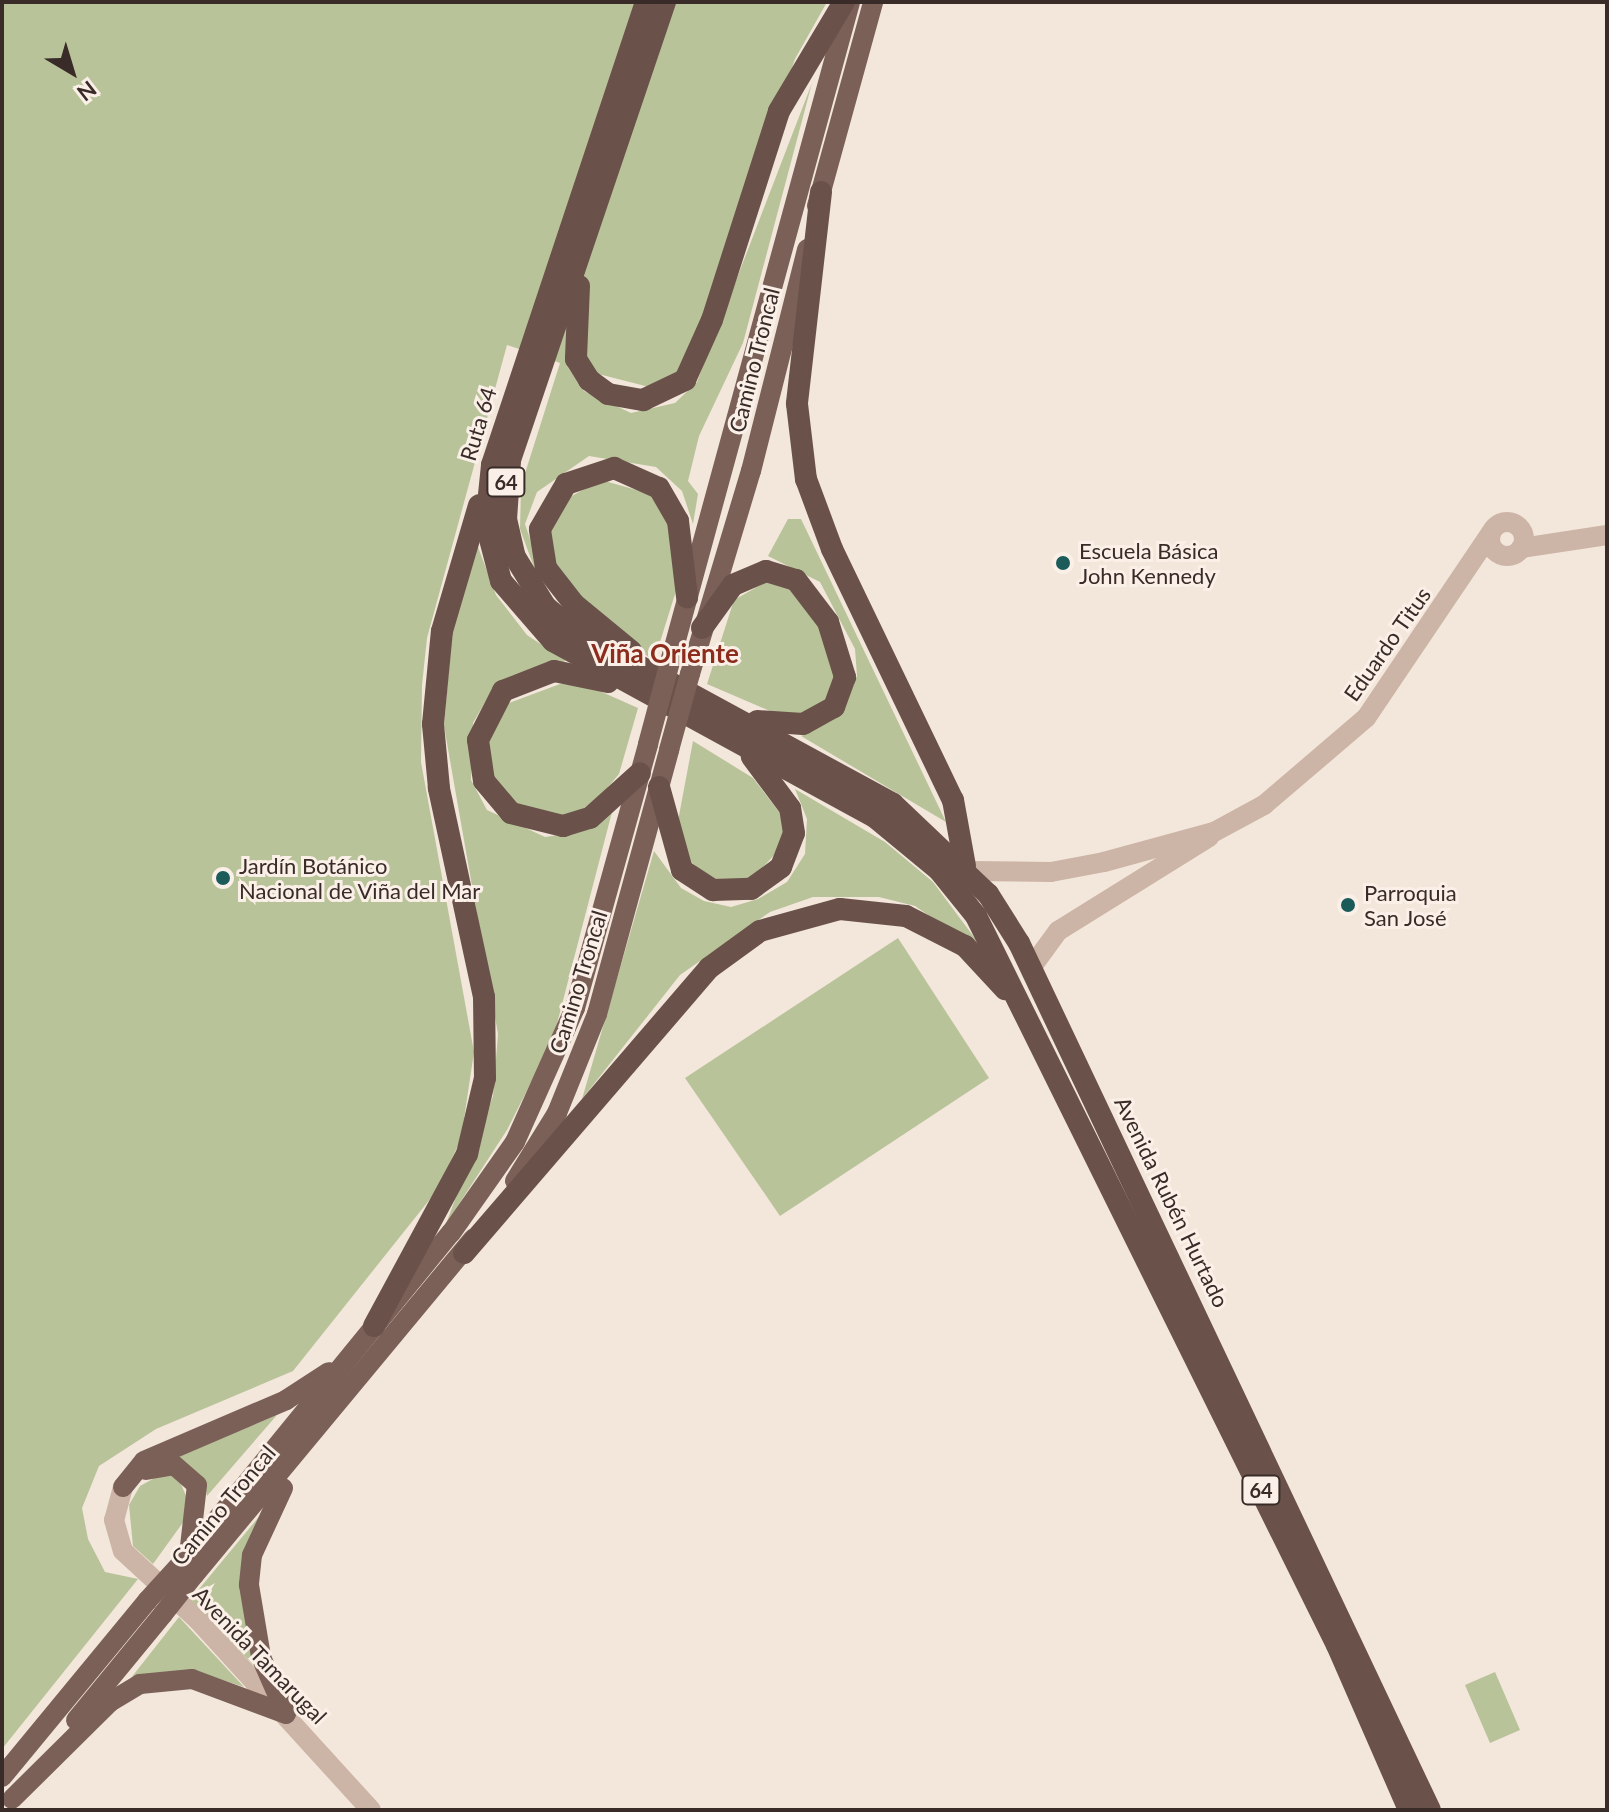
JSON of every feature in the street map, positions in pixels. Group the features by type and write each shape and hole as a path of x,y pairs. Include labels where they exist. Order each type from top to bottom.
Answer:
{"highway":[{"name":"Ruta 64","path":"646,2 492,465 488,544 511,598 553,641 743,747"},
{"name":"Ruta 64","path":"665,2 510,461 506,519 515,557 545,606 589,640 662,666 745,720"},
{"path":"586,234 576,359 608,394 631,400 666,394 698,360 779,111 844,2"},
{"path":"821,192 797,404 806,479 832,549 953,800 968,868"},
{"path":"374,1326 467,1154 485,1078 484,997 439,788 433,724 442,631 492,465"},
{"path":"662,666 574,604 546,568 540,529 556,493 601,469 650,480 678,521 687,597"},
{"path":"702,628 733,585 766,571 796,580 828,622 845,677 834,707 803,724 745,720"},
{"path":"640,773 590,818 536,824 491,793 478,740 503,691 540,672 568,671 649,695"},
{"name":"Avenida Rubén Hurtado","path":"745,720 893,804 968,868 1031,968 1430,1810"},
{"path":"659,787 682,870 713,890 751,889 781,867 794,833 778,787 743,747"},
{"name":"64","path":"743,747 876,818 939,870 992,942 1342,1656 1409,1810"},
{"path":"464,1253 709,968 779,922 862,909 927,924 982,960 1033,1026"}],"main road":[{"name":"Camino Troncal","path":"7,1805 186,1566 474,1204 533,1109 575,1008 648,744 662,666 687,597 850,2"},
{"name":"Camino Troncal","path":"186,1566 356,1386 464,1253 529,1162 577,1069 702,628 751,471 821,192 873,5"},
{"path":"123,1487 144,1461 286,1400 347,1361"},
{"path":"286,1714 252,1618 252,1555 269,1509 356,1386"},
{"path":"123,1487 163,1465 190,1475 199,1508 186,1566"},
{"name":"Camino Troncal","path":"2,1777 155,1608"},
{"path":"7,1805 110,1702 140,1684 192,1679 286,1714"}],"street":[{"path":"1521,539 1511,556 1493,542 1506,523 1521,539 1607,535"},
{"name":"Eduardo Titus","path":"1031,968 1058,931 1151,879 1214,832 1286,789 1366,718 1474,560 1493,542"},
{"name":"Eduardo Titus","path":"968,868 1058,871 1214,832"},
{"path":"1141,851 1151,879"},
{"name":"Avenida Tamarugal","path":"123,1487 114,1520 123,1551 286,1714 371,1810"}],"green space":[{"name":"Jardín Botánico Nacional de Viña del Mar","path":"2,2 827,2 795,59 687,367 657,389 567,366 584,391 631,413 675,403 697,382 812,83 743,343 699,436 688,481 698,494 693,524 682,491 656,467 589,456 537,492 525,524 542,575 535,570 520,529 521,486 560,363 507,345 427,638 422,685 421,762 474,1052 461,1139 438,1189 293,1371 156,1429 99,1466 82,1508 88,1539 105,1572 138,1579 2,1749"},
{"path":"601,480 651,494 667,510 681,575 654,661 610,629 551,564 546,535 568,498"},
{"path":"788,519 801,519 946,822 801,736 833,720 857,676 855,649 820,582 768,556"},
{"path":"475,539 496,595 527,635 566,661 511,676 488,697 473,723 471,780 487,810 545,837 580,832 612,812 553,1039 507,1130 446,1224 493,1096 498,1034 444,726 454,611"},
{"path":"771,579 797,592 825,635 837,680 828,703 805,716 777,714 707,684 734,600"},
{"path":"560,684 586,685 638,708 619,774 598,799 571,816 539,819 495,791 485,758 496,719 509,703"},
{"path":"693,741 753,778 783,817 786,842 753,878 716,882 681,854 675,837"},
{"path":"795,789 885,842 933,882 988,956 915,906 879,897 813,897 770,912 680,975 582,1099 654,851 681,888 704,901 731,907 758,899 787,882 805,854 807,819"},
{"path":"898,938 989,1078 780,1216 685,1078"},
{"path":"277,1415 207,1496 203,1479 174,1458"},
{"path":"164,1473 178,1477 192,1510 153,1564 133,1546 129,1505 140,1486"},
{"path":"262,1513 247,1559 257,1669 190,1600"},
{"path":"179,1617 244,1687 207,1675 127,1683"},
{"path":"1495,1672 1520,1730 1490,1743 1465,1685"}],"place":[{"name":"Escuela Básica John Kennedy","path":"1063,563"},
{"name":"Jardín Botánico Nacional de Viña del Mar","path":"223,878"},
{"name":"Parroquia San José","path":"1348,905"}],"district":[{"name":"Viña Oriente","path":"665,654"}]}
